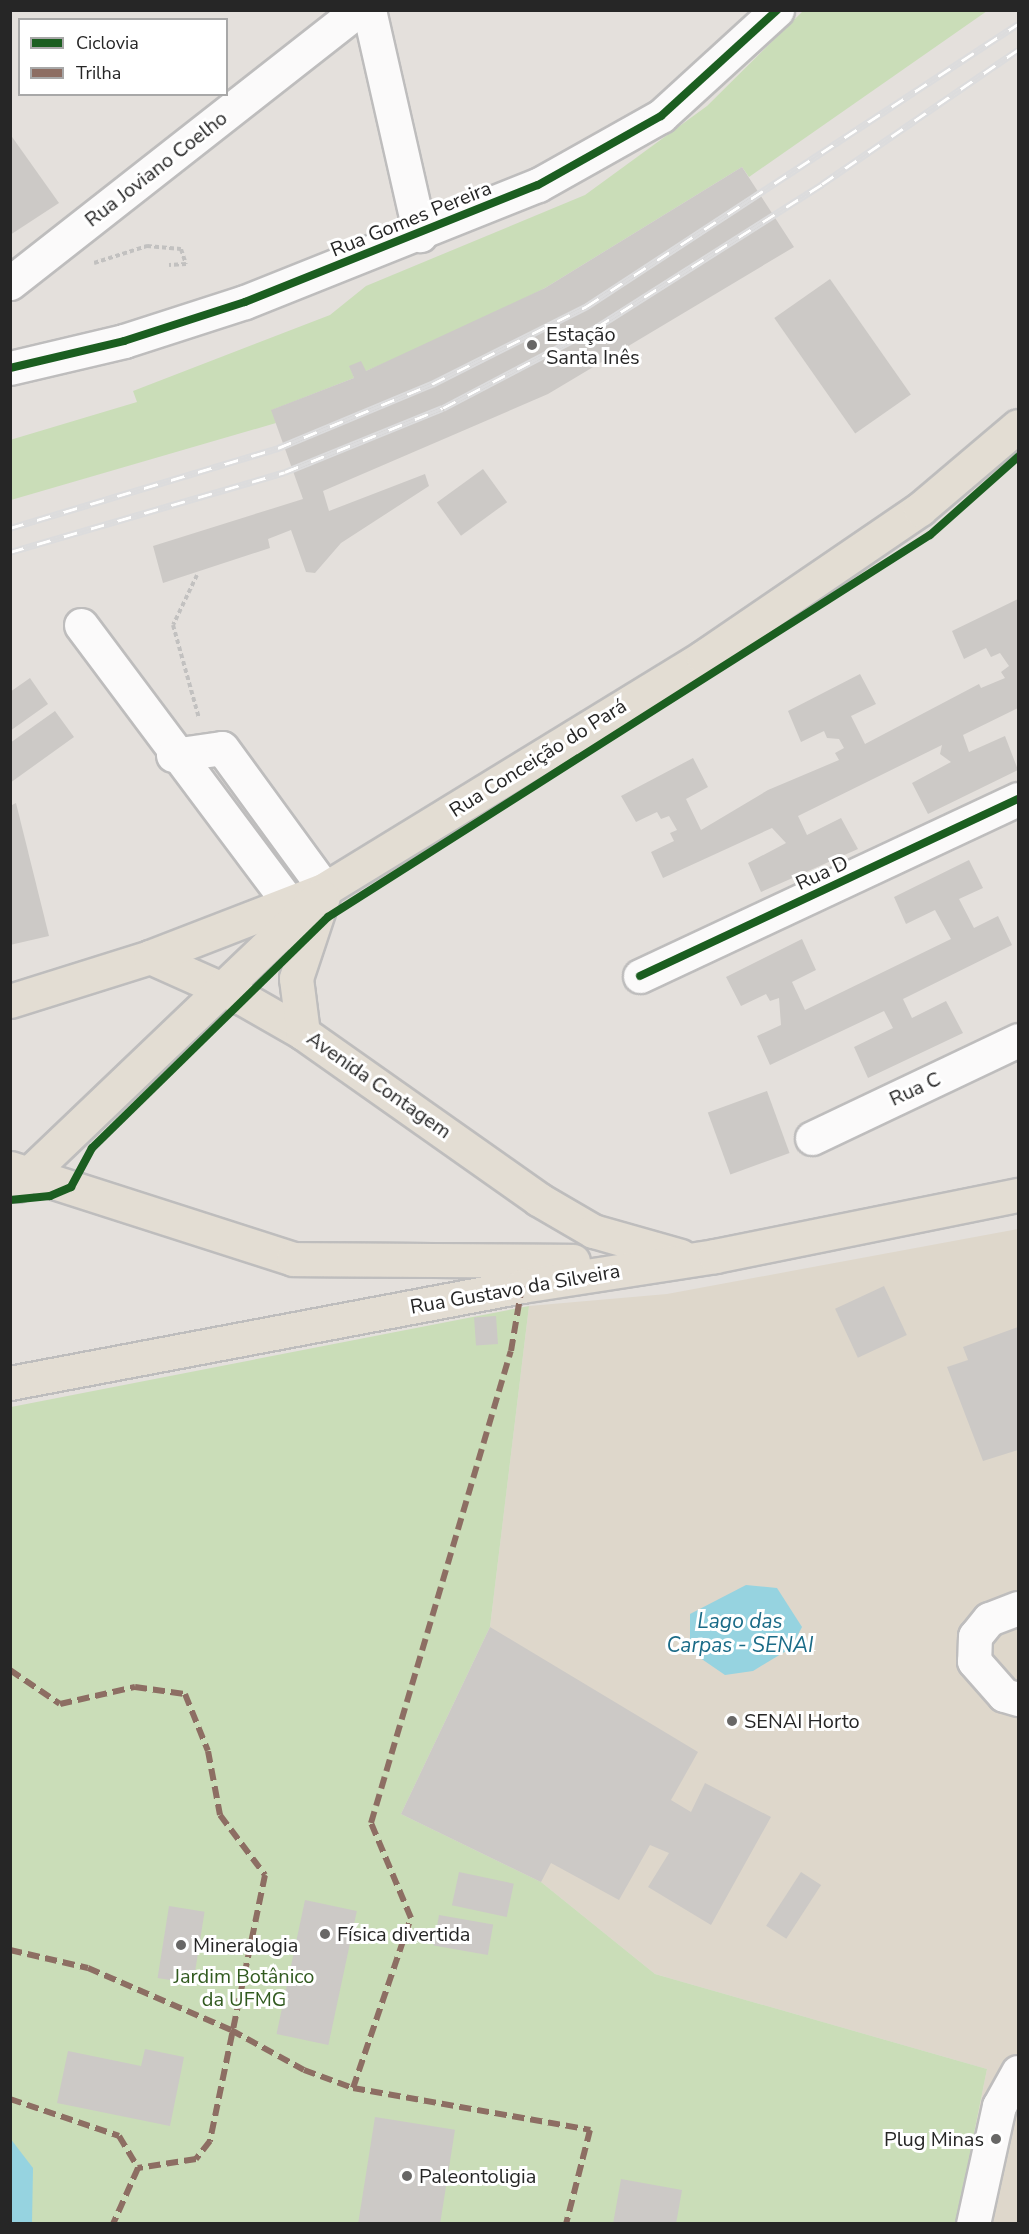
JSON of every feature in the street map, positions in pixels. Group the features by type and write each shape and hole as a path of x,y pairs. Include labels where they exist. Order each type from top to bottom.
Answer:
{"main road":[{"name":"Rua Conceição do Pará","path":"10,1001 150,957 325,889 703,657 920,509 1018,426"},
{"path":"18,1177 224,989 325,889"},
{"name":"Avenida Contagem","path":"325,889 296,978 303,1033 538,1199 593,1231 689,1258"},
{"path":"150,957 224,989 303,1033"},
{"path":"18,1177 293,1259 422,1263 689,1258"},
{"name":"Rua Gustavo da Silveira","path":"10,1383 1018,1195"}],"street":[{"name":"Rua Joviano Coelho","path":"10,283 358,10"},
{"path":"369,10 420,235"},
{"name":"Rua Gomes Pereira","path":"10,368 124,341 246,302 420,235 538,184 661,116 762,17"},
{"path":"81,625 173,755 288,902"},
{"path":"173,755 207,747 222,748 325,889"},
{"name":"Rua D","path":"640,976 1018,799"},
{"name":"Rua C","path":"812,1138 1018,1040"},
{"path":"1018,1608 989,1619 975,1636 974,1661 1004,1695 1018,1699"},
{"path":"973,2223 999,2106 1018,2072"}],"path":[{"path":"37,263 87,266 147,246 181,249 186,264 169,265"},
{"path":"196,575 173,625 207,747"}],"shaded area":[{"name":"SENAI Horto","path":"1018,1229 1018,2223 956,2223 987,2069 655,1974 541,1882 401,1814 490,1627 529,1306 667,1294"}],"green space":[{"path":"803,11 987,11 749,177 742,167 545,288 458,332 366,371 350,366 354,378 272,410 276,423 11,500 10,440 137,402 133,391 330,315 366,286 585,195 707,106"},
{"name":"Jardim Botânico da UFMG","path":"529,1306 490,1627 401,1814 541,1882 655,1974 987,2069 956,2223 11,2224 11,1407"}],"water":[{"name":"Lago das Carpas - SENAI","path":"746,1585 777,1588 802,1627 791,1648 753,1671 725,1675 690,1651 690,1614"},
{"path":"10,2138 33,2168 32,2223 11,2223"}],"building":[{"path":"10,134 59,203 10,235"},
{"name":"Estação Santa Inês","path":"742,167 794,247 548,394 323,491 329,511 425,474 429,486 341,543 315,573 306,572 291,530 268,539 270,548 163,583 153,546 303,499 271,410 354,378 349,366 361,361 366,371 545,288"},
{"path":"830,279 911,395 855,434 774,318"},
{"path":"483,469 507,502 461,536 437,503"},
{"path":"1018,599 1018,708 963,735 969,752 1005,736 1018,770 928,814 912,783 951,762 940,754 942,745 798,816 807,835 841,818 858,849 761,892 748,863 786,843 772,828 663,878 651,852 674,841 670,833 677,830 669,816 661,819 657,812 636,822 621,796 693,758 708,787 686,799 701,830 768,790 839,760 835,753 844,748 839,739 827,738 824,731 801,742 788,711 860,674 876,704 851,716 865,744 979,684 981,688 1005,678 1001,672 1009,666 1000,653 991,657 986,648 964,659 952,631"},
{"path":"30,678 48,704 10,731 10,692"},
{"path":"55,711 74,737 10,783 10,743"},
{"path":"16,803 49,936 10,945 10,806"},
{"path":"969,860 983,888 959,899 974,928 998,916 1012,945 903,999 912,1018 946,1001 963,1033 868,1078 854,1047 893,1028 884,1011 770,1065 757,1036 781,1025 779,998 770,1001 766,994 741,1006 726,977 802,939 816,970 792,982 805,1010 951,939 935,910 906,924 894,897"},
{"path":"767,1091 790,1153 730,1175 708,1113"},
{"path":"884,1286 907,1335 858,1358 835,1309"},
{"path":"496,1316 498,1344 476,1345 474,1318"},
{"path":"1018,1327 1018,1450 983,1461 947,1367 968,1360 963,1347"},
{"path":"490,1627 698,1752 671,1800 691,1812 705,1783 771,1817 711,1925 648,1887 669,1853 650,1845 619,1900 551,1863 541,1882 401,1814"},
{"path":"459,1872 514,1884 507,1917 452,1905"},
{"path":"801,1872 821,1885 786,1939 766,1926"},
{"path":"305,1900 357,1911 328,2045 277,2034"},
{"name":"Mineralogia","path":"169,1906 205,1912 193,1984 158,1978"},
{"path":"439,1915 493,1925 488,1955 434,1946"},
{"path":"145,2049 184,2057 170,2126 57,2103 68,2051 141,2066"},
{"name":"Paleontoligia","path":"375,2117 455,2130 440,2224 358,2224"},
{"path":"621,2179 682,2190 676,2224 613,2224"}],"railway":[{"path":"10,528 278,448 432,384 587,306 1018,24"},
{"path":"10,552 285,472 443,408 597,327 822,184 1018,50"}],"marked path":[{"path":"353,2088 411,1918 371,1823 511,1351 522,1286"},
{"path":"10,1670 60,1704 135,1687 185,1694 208,1751 220,1815 265,1875 210,2141 196,2159 138,2168 113,2224"},
{"path":"10,1950 88,1968 231,2030 304,2070 353,2088 590,2130 566,2224"},
{"path":"10,2099 119,2136 138,2168"}],"cycle path":[{"path":"10,368 124,341 245,302 538,185 661,116 777,10"},
{"path":"10,1200 50,1196 71,1187 92,1148 328,917 930,535 1018,457"},
{"path":"640,976 1018,799"}],"place":[{"name":"Estação Santa Inês","path":"532,345"},
{"name":"SENAI Horto","path":"732,1721"},
{"name":"Física divertida","path":"325,1934"},
{"name":"Mineralogia","path":"181,1945"},
{"name":"Plug Minas","path":"996,2139"},
{"name":"Paleontoligia","path":"407,2176"}]}
